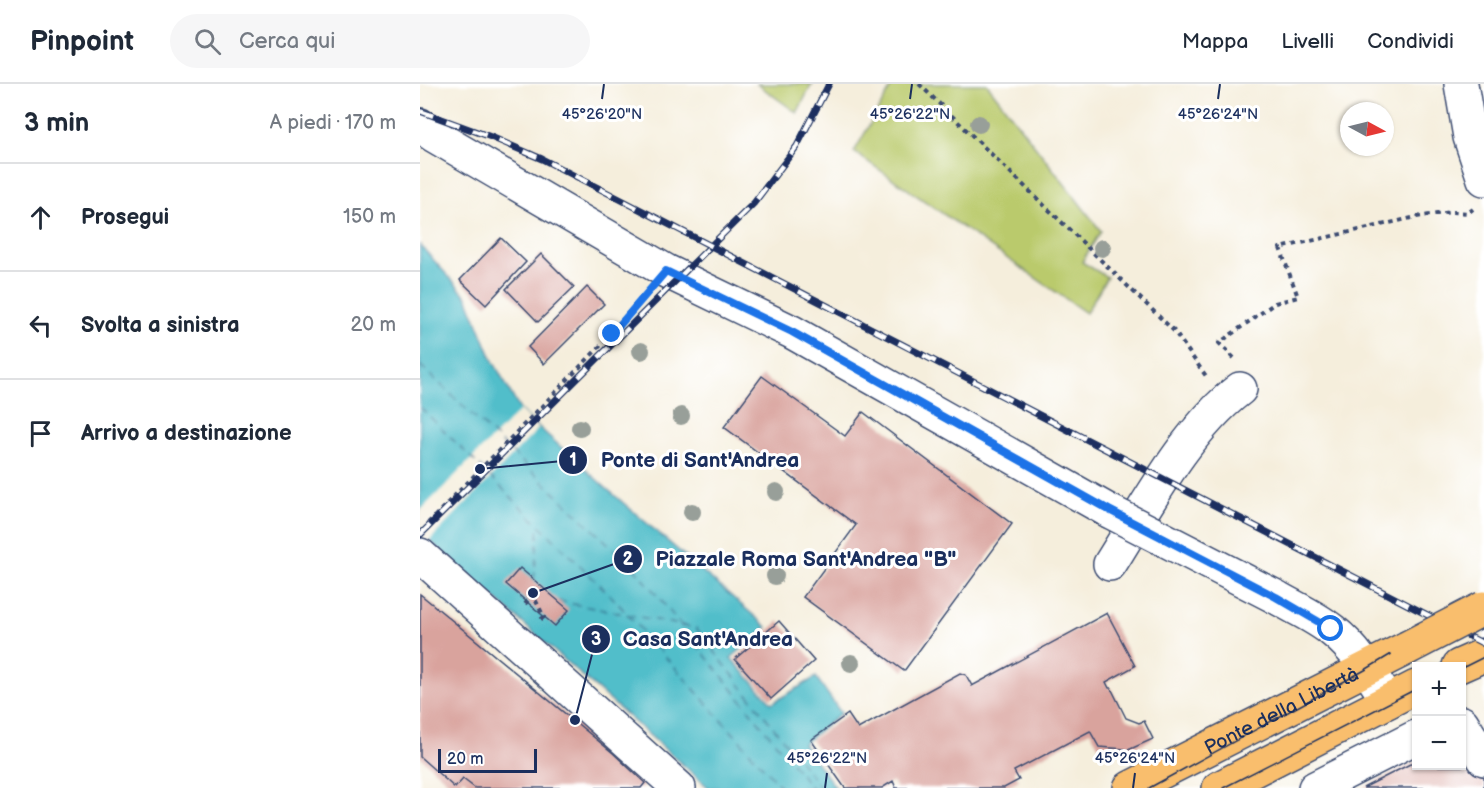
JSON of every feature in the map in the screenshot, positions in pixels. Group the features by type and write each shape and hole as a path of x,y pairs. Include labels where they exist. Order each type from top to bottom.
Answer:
{"main road":[{"name":"Ponte della Libertà","path":"1130,788 1484,608"},
{"path":"1466,663 1484,655"},
{"name":"Ponte della Libertà","path":"1219,788 1402,694"}],"street":[{"path":"1461,84 1470,137 1484,179"},
{"path":"420,125 443,141 666,271 792,332 1109,510 1276,597 1331,629 1344,640 1368,668"},
{"path":"1110,564 1192,440 1233,383"},
{"path":"425,570 679,788"},
{"name":"Ponte della Libertà","path":"1368,668 1402,694"},
{"path":"1466,731 1484,759"},
{"path":"1315,788 1412,739"}],"path":[{"path":"919,84 1174,331 1233,383"},
{"path":"1233,383 1219,343 1275,303 1298,297 1280,248 1416,217 1451,212"},
{"path":"420,531 612,334 666,271"}],"green space":[{"path":"757,84 812,84 797,113"},
{"path":"893,84 987,84 1101,231 1082,262 1107,277 1086,313 854,152"}],"water":[{"path":"420,245 467,297 492,359 520,410 767,627 731,658 772,703 816,677 841,713 803,744 836,788 709,788 420,532"}],"pier":[{"path":"520,410 539,428 427,543 420,536 420,511"}],"building":[{"path":"501,238 526,262 486,305 460,280"},
{"path":"541,254 574,287 538,322 506,289"},
{"path":"587,287 604,304 544,364 528,347"},
{"path":"762,376 845,436 863,412 1012,524 904,671 803,597 856,525 724,427"},
{"path":"520,568 569,610 555,626 506,584"},
{"path":"420,594 613,753 645,783 641,788 475,788 463,779 455,788 420,757"},
{"path":"1107,613 1135,666 1106,682 1126,718 1139,723 1144,721 1153,739 1126,751 1125,749 1099,747 1090,731 1014,771 1019,780 1004,788 896,788 893,781 882,788 845,788 811,740 848,714 858,729 960,673 966,675 972,686"},
{"path":"779,621 814,661 771,699 735,659"},
{"path":"1475,756 1484,776 1484,788 1363,788 1412,763 1412,770 1466,770 1466,760"}],"ferry route":[{"path":"420,365 639,573 812,788"},
{"path":"420,407 613,598 782,788"},
{"path":"534,580 539,525"},
{"path":"558,601 696,628 821,788"}],"tram line":[{"path":"1149,788 1365,670 1433,629 1484,603"},
{"path":"1466,666 1484,657"},
{"path":"1223,788 1412,691"}],"railway":[{"path":"420,535 754,203 797,146 829,84"},
{"path":"420,111 491,137 542,159 1484,644"}],"place":[{"name":"Ponte di Sant'Andrea","path":"480,469"},
{"name":"Piazzale Roma Sant'Andrea \"B\"","path":"533,593"},
{"name":"Casa Sant'Andrea","path":"575,720"}],"route":[{"path":"612,334 666,271 792,332 1109,510 1276,597 1331,629"}]}
